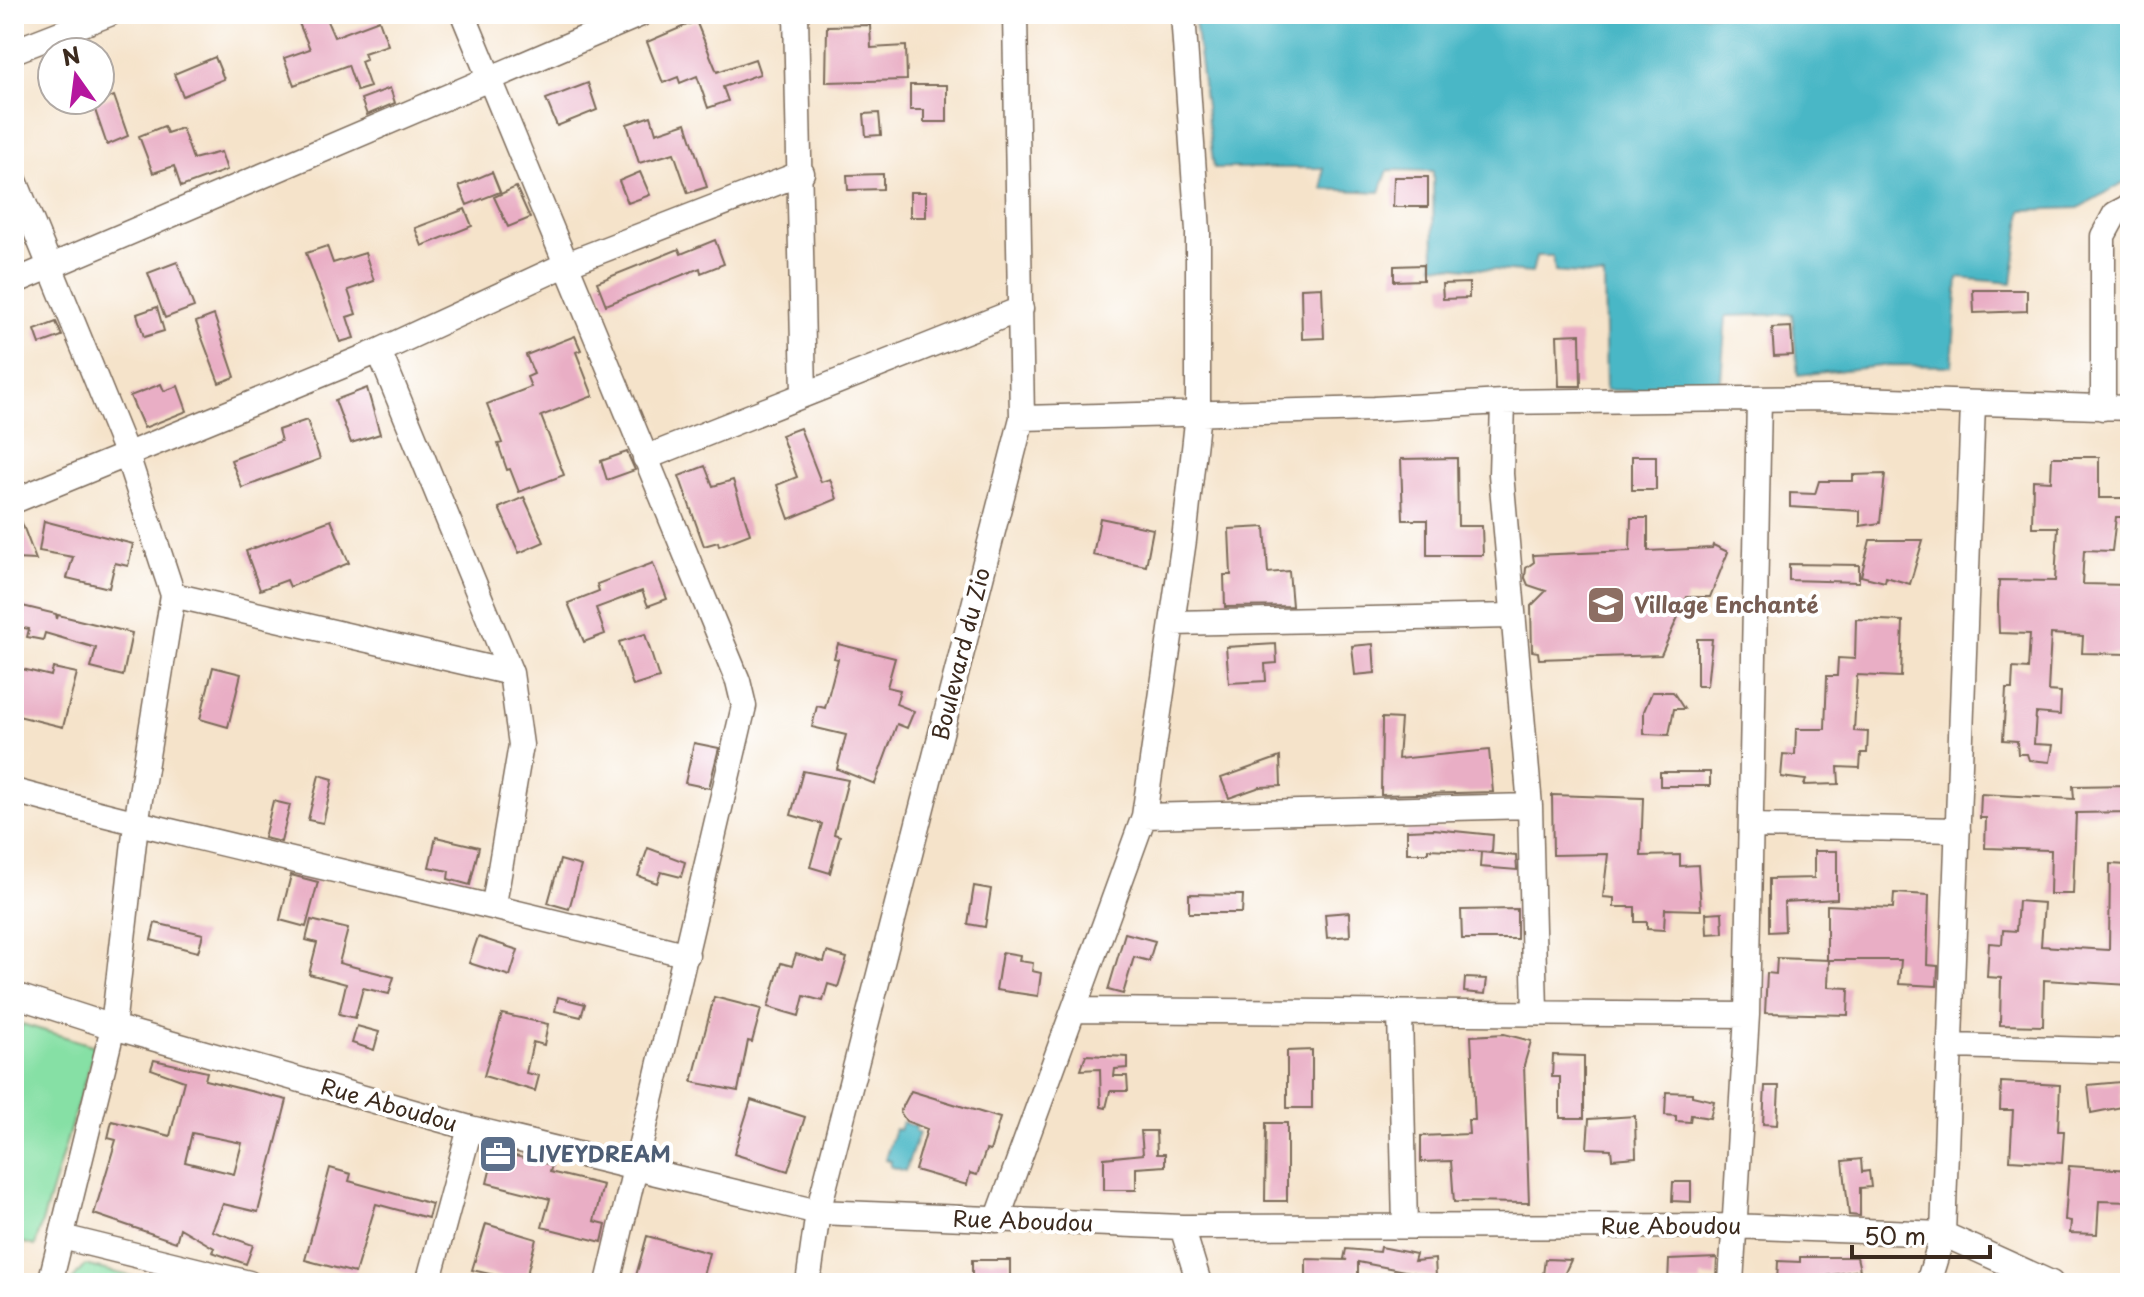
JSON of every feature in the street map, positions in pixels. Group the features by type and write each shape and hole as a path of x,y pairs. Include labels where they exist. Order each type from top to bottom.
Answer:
{"street":[{"path":"14,51 109,14"},
{"path":"463,14 738,681 744,706 608,1283"},
{"path":"14,282 641,14"},
{"path":"796,14 802,173 804,394"},
{"name":"Boulevard du Zio","path":"808,1283 818,1212 1022,418 1015,14"},
{"path":"997,1220 1144,816 1198,413 1198,231 1183,14"},
{"path":"14,501 379,351 567,264 802,173"},
{"path":"14,178 127,455 173,595 136,824 113,1027 50,1283"},
{"path":"2103,408 2103,236 2115,214 2130,206"},
{"path":"645,458 1021,309"},
{"path":"379,351 511,673 521,745 494,904"},
{"path":"1022,418 1503,402 1759,399 2130,408"},
{"path":"1731,1283 1747,1015 1759,399"},
{"path":"1503,402 1501,460 1530,806 1535,1012"},
{"path":"1928,1283 1943,1234 1973,404"},
{"path":"173,595 511,673"},
{"path":"1172,623 1512,616"},
{"path":"14,791 136,824 494,904 687,955"},
{"path":"1144,816 1530,806"},
{"path":"1751,826 1958,830"},
{"name":"Rue Aboudou","path":"14,995 113,1027 470,1128 818,1212 1182,1227 1732,1226 1943,1234 2051,1283"},
{"path":"1075,1010 1747,1015"},
{"path":"1400,1014 1405,1226"},
{"path":"1951,1046 2130,1051"},
{"path":"428,1283 470,1128"},
{"path":"1182,1227 1199,1283"},
{"path":"62,1237 249,1283"}],"green space":[{"path":"22,1024 95,1046 35,1246 14,1240 14,1050"},
{"path":"85,1265 158,1283 70,1283"}],"water":[{"path":"1194,14 2130,14 2130,179 2078,208 2022,210 2012,283 1958,278 1952,366 1891,365 1798,375 1792,314 1726,316 1720,392 1606,390 1604,276 1555,272 1553,256 1536,256 1532,273 1434,265 1433,171 1388,170 1380,192 1323,189 1323,168 1214,168"},
{"path":"902,1122 916,1127 915,1132 919,1133 905,1171 890,1166 891,1161 885,1159 895,1129 899,1130"}],"building":[{"path":"295,14 324,14 334,37 379,20 388,45 364,53 366,59 361,61 370,87 357,91 348,65 294,85 284,58 310,49"},
{"path":"696,21 717,72 755,59 760,74 723,87 728,101 708,108 697,76 680,83 678,77 663,83 647,42"},
{"path":"870,25 871,48 906,46 907,80 826,82 827,26"},
{"path":"215,57 224,79 183,96 174,74"},
{"path":"588,83 597,110 557,126 546,99"},
{"path":"910,85 947,85 947,122 924,122 924,110 910,110"},
{"path":"390,88 395,103 367,115 361,99"},
{"path":"116,102 128,136 107,145 97,116 116,116"},
{"path":"879,113 881,135 866,136 864,114"},
{"path":"651,116 656,133 686,123 707,187 688,193 674,153 639,163 627,124"},
{"path":"164,126 167,133 182,128 193,159 221,152 227,170 181,187 174,166 153,173 139,136"},
{"path":"492,172 500,192 467,205 459,186"},
{"path":"640,172 650,195 628,203 619,181"},
{"path":"883,174 883,189 848,190 847,175"},
{"path":"1394,177 1428,177 1428,207 1393,207"},
{"path":"516,187 530,218 508,227 494,197"},
{"path":"910,192 926,192 926,217 910,217"},
{"path":"465,209 472,226 422,246 415,228"},
{"path":"715,240 724,264 701,273 700,268 606,305 597,282 679,249 681,254"},
{"path":"327,246 333,263 365,253 374,281 348,290 356,314 347,317 354,338 340,342 306,253"},
{"path":"177,262 194,307 165,318 148,273"},
{"path":"1423,265 1423,280 1394,281 1394,266"},
{"path":"1469,283 1469,298 1443,299 1442,284"},
{"path":"1322,287 1324,338 1302,339 1301,288"},
{"path":"1973,290 2027,290 2027,311 1974,313"},
{"path":"157,307 164,331 144,337 137,314"},
{"path":"214,315 235,377 219,383 196,322"},
{"path":"56,322 62,336 40,344 35,330"},
{"path":"1791,327 1793,355 1774,356 1772,328"},
{"path":"1580,334 1581,386 1559,386 1557,335"},
{"path":"575,336 581,350 576,352 593,396 541,416 564,475 519,492 510,469 507,470 498,444 502,443 487,404 531,387 527,377 534,374 526,355"},
{"path":"161,384 164,391 178,386 187,411 144,428 130,396"},
{"path":"367,388 380,434 351,443 335,400"},
{"path":"307,420 320,459 242,488 231,460 281,441 278,430"},
{"path":"800,428 821,482 830,479 837,499 789,519 777,485 797,477 781,435"},
{"path":"627,452 635,470 607,480 601,461"},
{"path":"1632,456 1656,456 1656,490 1632,490"},
{"path":"2052,457 2099,457 2099,498 2130,498 2130,517 2116,517 2112,551 2084,550 2082,584 2130,585 2130,654 2082,653 2083,636 2051,634 2048,691 2061,692 2060,715 2036,713 2034,744 2053,745 2050,762 2029,760 2027,754 2018,754 2017,741 2003,740 2006,689 2012,689 2013,668 2028,669 2030,634 1999,633 1998,605 1999,580 2055,581 2058,527 2032,527 2033,480 2051,481"},
{"path":"1457,458 1458,526 1482,526 1483,555 1427,555 1427,520 1403,520 1401,459"},
{"path":"705,466 713,486 733,480 750,534 719,546 718,542 704,546 679,476"},
{"path":"1885,474 1880,523 1860,526 1860,511 1790,507 1790,493 1815,494 1819,481 1853,481 1853,475"},
{"path":"524,497 544,542 519,553 499,508"},
{"path":"19,515 36,560 14,559 14,516"},
{"path":"1100,518 1153,529 1146,566 1093,555"},
{"name":"Village Enchanté","path":"1631,518 1648,518 1648,551 1712,548 1713,545 1728,552 1710,597 1687,597 1661,655 1539,659 1538,652 1532,651 1531,606 1546,591 1528,585 1525,578 1526,568 1534,562 1533,555 1630,551"},
{"path":"331,520 349,563 290,587 287,580 260,590 246,551"},
{"path":"44,521 133,544 128,566 115,563 109,588 67,578 73,557 39,551"},
{"path":"1265,527 1268,573 1289,571 1292,606 1225,607 1224,575 1231,575 1229,529"},
{"path":"1870,540 1923,540 1910,584 1886,577 1885,582 1861,576"},
{"path":"653,563 667,599 648,606 642,591 596,608 605,634 584,642 568,603 599,591 597,584"},
{"path":"1789,564 1859,565 1859,582 1789,580"},
{"path":"14,604 56,614 57,619 58,615 132,633 123,676 91,668 96,648 45,633 43,640 27,637 29,629 14,626"},
{"path":"1856,619 1903,621 1901,677 1857,675 1854,731 1868,732 1867,753 1861,753 1860,768 1838,767 1839,784 1804,785 1806,780 1781,777 1783,754 1795,755 1796,729 1825,729 1827,676 1837,676 1838,658 1855,659"},
{"path":"645,634 659,678 633,686 619,642"},
{"path":"1697,639 1712,639 1707,686 1697,686"},
{"path":"838,644 895,658 887,687 900,690 896,704 914,711 907,728 897,724 875,784 837,769 846,735 812,727 817,706 825,708 838,659 834,658"},
{"path":"1276,644 1277,663 1265,664 1266,681 1229,683 1226,647"},
{"path":"1373,644 1375,673 1355,675 1352,646"},
{"path":"14,667 51,676 53,668 77,673 63,727 14,715"},
{"path":"213,667 241,674 228,727 200,719"},
{"path":"1652,692 1673,692 1684,709 1674,709 1669,735 1644,734 1644,711"},
{"path":"1382,718 1401,719 1398,759 1489,750 1493,792 1381,795"},
{"path":"694,743 719,748 709,788 685,783"},
{"path":"1280,757 1281,786 1260,787 1229,798 1221,778"},
{"path":"803,771 848,780 834,834 840,836 830,873 810,867 822,824 791,815"},
{"path":"1660,772 1710,772 1710,786 1660,786"},
{"path":"319,775 333,779 323,823 308,820"},
{"path":"2130,785 2130,812 2076,813 2073,894 2050,894 2051,850 1985,848 1986,818 1980,818 1981,794 2074,799 2073,786"},
{"path":"1552,795 1643,798 1641,856 1680,855 1680,866 1698,865 1701,910 1665,909 1664,930 1647,929 1647,922 1635,922 1635,907 1614,907 1614,898 1603,897 1608,854 1553,855"},
{"path":"273,801 290,805 281,842 264,838"},
{"path":"1434,829 1493,835 1492,852 1428,849 1428,853 1407,853 1407,830"},
{"path":"436,837 479,847 470,885 448,879 449,871 429,867"},
{"path":"648,848 685,862 681,877 661,872 657,883 638,876"},
{"path":"1814,851 1837,851 1837,899 1784,902 1785,931 1769,932 1769,879 1814,878"},
{"path":"1481,852 1516,856 1517,870 1480,867"},
{"path":"560,860 581,866 569,909 548,903"},
{"path":"2110,864 2127,865 2130,985 2044,980 2043,1026 2000,1025 2001,978 1987,977 1989,943 2002,944 2003,930 2016,931 2018,901 2044,903 2041,946 2109,950"},
{"path":"291,875 318,882 306,927 280,920"},
{"path":"974,886 991,889 985,927 968,924"},
{"path":"1894,893 1929,895 1927,965 1938,966 1937,986 1899,984 1901,960 1827,960 1827,905 1893,908"},
{"path":"1189,894 1243,895 1242,913 1189,913"},
{"path":"1517,909 1517,939 1462,939 1461,910"},
{"path":"1349,912 1350,936 1327,938 1325,914"},
{"path":"1722,912 1723,933 1707,934 1706,913"},
{"path":"311,920 348,929 339,963 394,977 389,994 363,988 355,1018 339,1014 346,984 309,974 317,943 306,940"},
{"path":"155,923 203,934 198,952 151,940"},
{"path":"1125,933 1155,941 1149,961 1134,957 1123,994 1108,990"},
{"path":"478,937 518,950 510,976 469,963"},
{"path":"827,952 847,958 838,987 828,984 823,1001 804,996 799,1016 768,1007 781,963 792,966 796,954 824,962"},
{"path":"1002,952 1020,955 1019,961 1033,963 1032,971 1041,973 1038,996 996,990"},
{"path":"1777,958 1829,960 1828,987 1849,988 1848,1015 1765,1013 1767,973 1776,974"},
{"path":"1465,978 1487,979 1485,994 1464,992"},
{"path":"558,997 585,1004 581,1017 555,1011"},
{"path":"714,997 761,1009 752,1042 748,1041 738,1091 692,1082"},
{"path":"502,1014 548,1024 544,1045 533,1042 526,1073 539,1076 535,1091 484,1076"},
{"path":"357,1026 379,1032 374,1050 352,1043"},
{"path":"1504,1034 1531,1041 1524,1065 1529,1203 1454,1202 1451,1161 1421,1162 1421,1136 1469,1134 1468,1120 1475,1120 1471,1036"},
{"path":"1312,1050 1312,1108 1287,1108 1287,1051"},
{"path":"1086,1055 1128,1057 1128,1068 1115,1069 1114,1076 1127,1076 1128,1091 1110,1091 1106,1108 1101,1107 1100,1069 1081,1070"},
{"path":"1553,1055 1584,1056 1584,1118 1560,1118 1560,1077 1552,1077"},
{"path":"154,1060 207,1072 205,1080 287,1100 258,1212 223,1204 212,1231 253,1245 246,1264 212,1252 214,1248 180,1228 176,1242 94,1214 116,1140 108,1138 112,1121 170,1136 184,1081 151,1069","holes":["192,1133 242,1143 234,1174 185,1162"]},
{"path":"2001,1082 2060,1085 2058,1131 2064,1131 2062,1163 2010,1160 2013,1110 2000,1110"},
{"path":"2120,1082 2122,1107 2091,1113 2088,1085"},
{"path":"1765,1086 1779,1086 1777,1125 1763,1124"},
{"path":"911,1091 1000,1118 990,1151 986,1150 977,1175 970,1173 967,1185 915,1170 927,1129 906,1121 900,1112"},
{"path":"1666,1092 1692,1093 1692,1096 1714,1101 1710,1118 1691,1115 1690,1122 1676,1121 1676,1116 1665,1115"},
{"path":"751,1100 805,1117 788,1171 734,1154"},
{"path":"1635,1116 1636,1157 1612,1159 1611,1149 1587,1148 1589,1119"},
{"path":"1266,1123 1287,1123 1287,1201 1265,1201"},
{"path":"1141,1131 1156,1131 1157,1154 1165,1154 1165,1166 1136,1168 1136,1190 1104,1190 1104,1158 1143,1154"},
{"path":"495,1151 552,1165 550,1172 603,1185 594,1221 606,1224 602,1242 542,1227 550,1199 487,1183"},
{"path":"1861,1159 1862,1172 1869,1171 1871,1187 1860,1188 1860,1216 1849,1215 1843,1161"},
{"path":"2069,1166 2130,1170 2130,1202 2099,1201 2097,1234 2070,1233 2071,1221 2065,1220"},
{"path":"330,1168 351,1174 349,1181 432,1204 428,1218 376,1204 355,1273 305,1260"},
{"path":"1673,1182 1691,1182 1691,1202 1672,1201"},
{"path":"486,1224 536,1239 525,1282 472,1270"},
{"path":"647,1236 709,1253 701,1283 634,1283"},
{"path":"1381,1247 1416,1254 1414,1261 1435,1259 1436,1277 1358,1262 1358,1283 1306,1283 1306,1259 1347,1260 1344,1259 1346,1249 1380,1252"},
{"path":"1800,1257 1857,1257 1860,1270 1815,1278 1815,1283 1777,1283 1778,1261 1800,1262"},
{"path":"1717,1258 1716,1278 1701,1277 1701,1283 1668,1283 1669,1260"},
{"path":"1545,1259 1571,1260 1560,1283 1542,1283"},
{"path":"972,1260 1010,1260 1010,1283 972,1283"}],"place":[{"name":"Village Enchanté","path":"1606,605"},
{"name":"LIVEYDREAM","path":"498,1154"}]}
